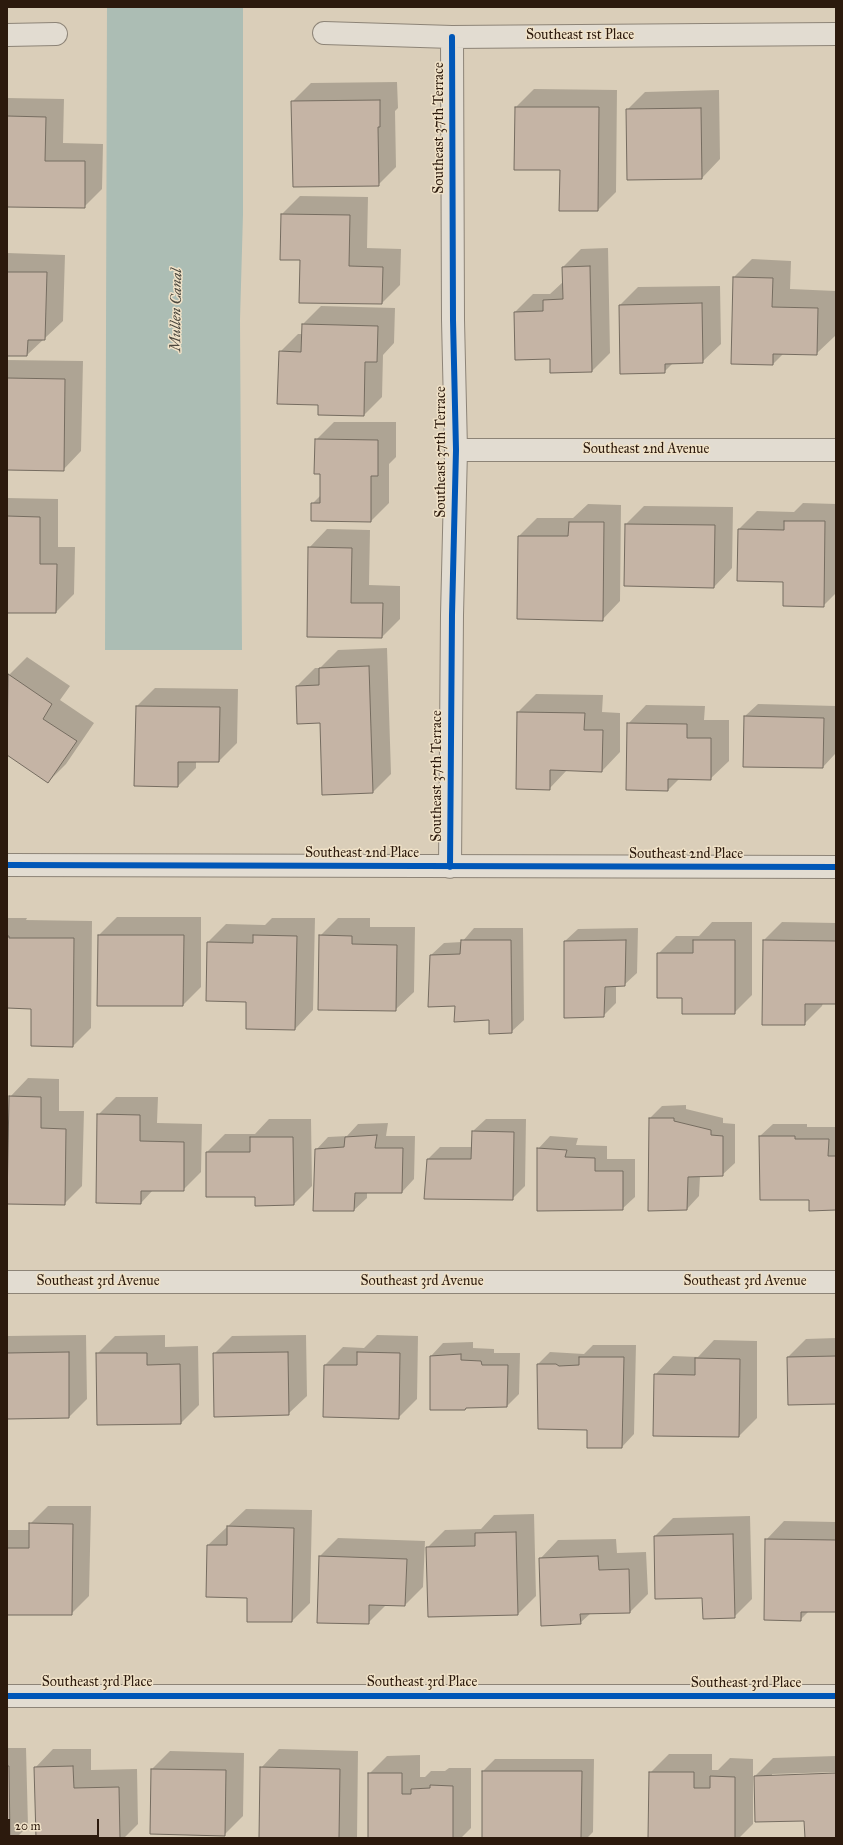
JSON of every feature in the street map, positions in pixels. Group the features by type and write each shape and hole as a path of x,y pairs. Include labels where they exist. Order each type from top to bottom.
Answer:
{"street":[{"name":"Southeast 1st Place","path":"324,33 452,37 836,34"},
{"path":"7,35 56,34"},
{"name":"Southeast 37th Terrace","path":"450,867 452,607 456,450 453,312 452,37"},
{"name":"Southeast 2nd Avenue","path":"456,450 836,450"},
{"name":"Southeast 2nd Place","path":"7,865 836,867"},
{"name":"Southeast 3rd Avenue","path":"7,1282 836,1282"},
{"name":"Southeast 3rd Place","path":"7,1696 836,1696"}],"water":[{"name":"Mullen Canal","path":"107,7 243,7 243,214 240,320 242,650 105,650"}],"building":[{"path":"380,100 380,127 378,127 379,186 293,187 291,101"},
{"path":"515,107 599,107 598,211 559,211 560,170 514,170"},
{"path":"701,108 702,179 627,180 626,109"},
{"path":"7,116 46,117 45,161 85,161 85,208 7,207"},
{"path":"281,214 350,215 349,266 383,267 382,304 299,303 300,260 280,260"},
{"path":"590,266 592,372 550,373 550,359 515,360 514,312 543,311 543,300 563,299 562,267"},
{"path":"7,272 47,272 45,340 28,340 27,356 7,356"},
{"path":"733,277 773,278 772,307 818,308 817,355 773,354 773,365 731,364"},
{"path":"702,303 703,363 665,364 665,373 620,374 619,305"},
{"path":"302,324 378,326 377,362 365,362 364,416 318,415 318,405 277,404 279,351 301,352"},
{"path":"7,378 65,379 64,471 7,470"},
{"path":"315,439 378,440 378,476 371,476 371,522 311,521 311,503 320,503 320,474 314,474"},
{"path":"7,516 40,517 40,564 57,564 56,613 7,613"},
{"path":"784,521 825,521 824,607 783,606 783,582 737,581 738,529 784,530"},
{"path":"569,522 604,522 603,621 517,619 518,536 568,536"},
{"path":"625,524 715,525 714,588 624,586"},
{"path":"308,547 352,548 351,603 383,603 382,638 307,637"},
{"path":"369,666 373,793 322,795 320,723 297,724 296,686 319,685 319,668"},
{"path":"8,674 52,704 43,719 77,741 48,783 7,755"},
{"path":"136,706 220,707 219,762 178,762 178,787 134,786"},
{"path":"517,712 585,713 584,730 603,730 602,772 550,770 550,790 516,789"},
{"path":"744,716 824,718 823,768 743,767"},
{"path":"627,723 687,724 687,738 711,738 711,780 668,779 668,791 626,790"},
{"path":"98,935 184,935 183,1006 97,1006"},
{"path":"253,935 297,936 295,1030 246,1029 246,1002 206,1001 207,942 253,943"},
{"path":"319,935 352,936 352,944 397,945 396,1011 318,1010"},
{"path":"7,936 9,936 9,938 74,938 73,1047 31,1046 31,1009 7,1008"},
{"path":"461,940 511,940 512,1033 489,1034 489,1020 454,1022 455,1006 428,1007 430,955 460,954"},
{"path":"626,940 625,986 605,987 604,1017 564,1018 564,941"},
{"path":"693,940 735,940 735,1014 682,1014 682,998 657,998 657,953 693,953"},
{"path":"763,940 836,941 836,1004 805,1004 805,1025 762,1025"},
{"path":"9,1096 41,1097 41,1128 66,1129 65,1205 7,1204"},
{"path":"97,1114 140,1115 140,1141 184,1142 184,1191 141,1191 141,1204 96,1203"},
{"path":"649,1118 674,1118 674,1121 711,1130 711,1135 723,1136 723,1176 688,1177 687,1210 648,1211"},
{"path":"472,1131 514,1132 513,1200 424,1199 427,1159 471,1159"},
{"path":"377,1135 375,1148 403,1148 402,1193 355,1193 354,1211 313,1211 315,1149 344,1147 345,1137"},
{"path":"759,1136 795,1136 795,1139 829,1139 828,1156 836,1156 836,1210 809,1211 809,1200 760,1200"},
{"path":"250,1137 293,1137 294,1205 255,1206 255,1197 206,1197 206,1152 250,1152"},
{"path":"537,1148 567,1150 565,1157 595,1158 595,1171 623,1171 623,1210 537,1211"},
{"path":"69,1352 69,1418 7,1419 7,1353"},
{"path":"288,1352 289,1415 214,1417 213,1353"},
{"path":"357,1352 400,1353 399,1419 323,1417 324,1365 357,1365"},
{"path":"96,1353 147,1353 147,1365 180,1364 181,1424 97,1425"},
{"path":"461,1354 461,1360 481,1361 482,1365 508,1365 507,1407 466,1408 465,1410 430,1410 430,1356"},
{"path":"836,1356 836,1404 788,1405 787,1357"},
{"path":"579,1357 624,1357 622,1448 587,1448 587,1430 538,1429 537,1364 556,1364 559,1366 579,1365"},
{"path":"695,1358 740,1359 739,1437 653,1436 654,1374 695,1375"},
{"path":"29,1523 73,1524 72,1615 7,1615 7,1548 29,1548"},
{"path":"227,1526 294,1528 292,1622 247,1622 247,1598 206,1597 207,1545 227,1545"},
{"path":"516,1532 518,1615 428,1617 426,1547 475,1546 475,1533"},
{"path":"733,1534 735,1618 703,1619 702,1598 655,1599 654,1536"},
{"path":"765,1539 836,1540 836,1612 801,1612 801,1621 764,1620"},
{"path":"319,1556 407,1559 405,1606 369,1605 369,1624 317,1623"},
{"path":"598,1556 599,1570 629,1569 630,1613 580,1614 581,1624 541,1626 539,1558"},
{"path":"7,1766 9,1766 10,1838 7,1838"},
{"path":"73,1766 74,1788 119,1787 120,1838 36,1838 34,1767"},
{"path":"260,1767 340,1769 339,1838 259,1838"},
{"path":"151,1769 226,1770 225,1836 150,1834"},
{"path":"482,1771 582,1771 581,1838 482,1838"},
{"path":"649,1772 694,1772 694,1788 710,1788 710,1776 735,1777 735,1838 648,1838"},
{"path":"368,1773 402,1773 402,1794 411,1794 411,1789 430,1788 430,1785 453,1786 453,1838 368,1838"},
{"path":"836,1773 836,1838 805,1838 804,1821 755,1822 754,1776"}],"cycle path":[{"path":"450,867 452,615 456,450 453,320 452,37"},
{"path":"7,865 836,867"},
{"path":"7,1696 836,1696"}]}
